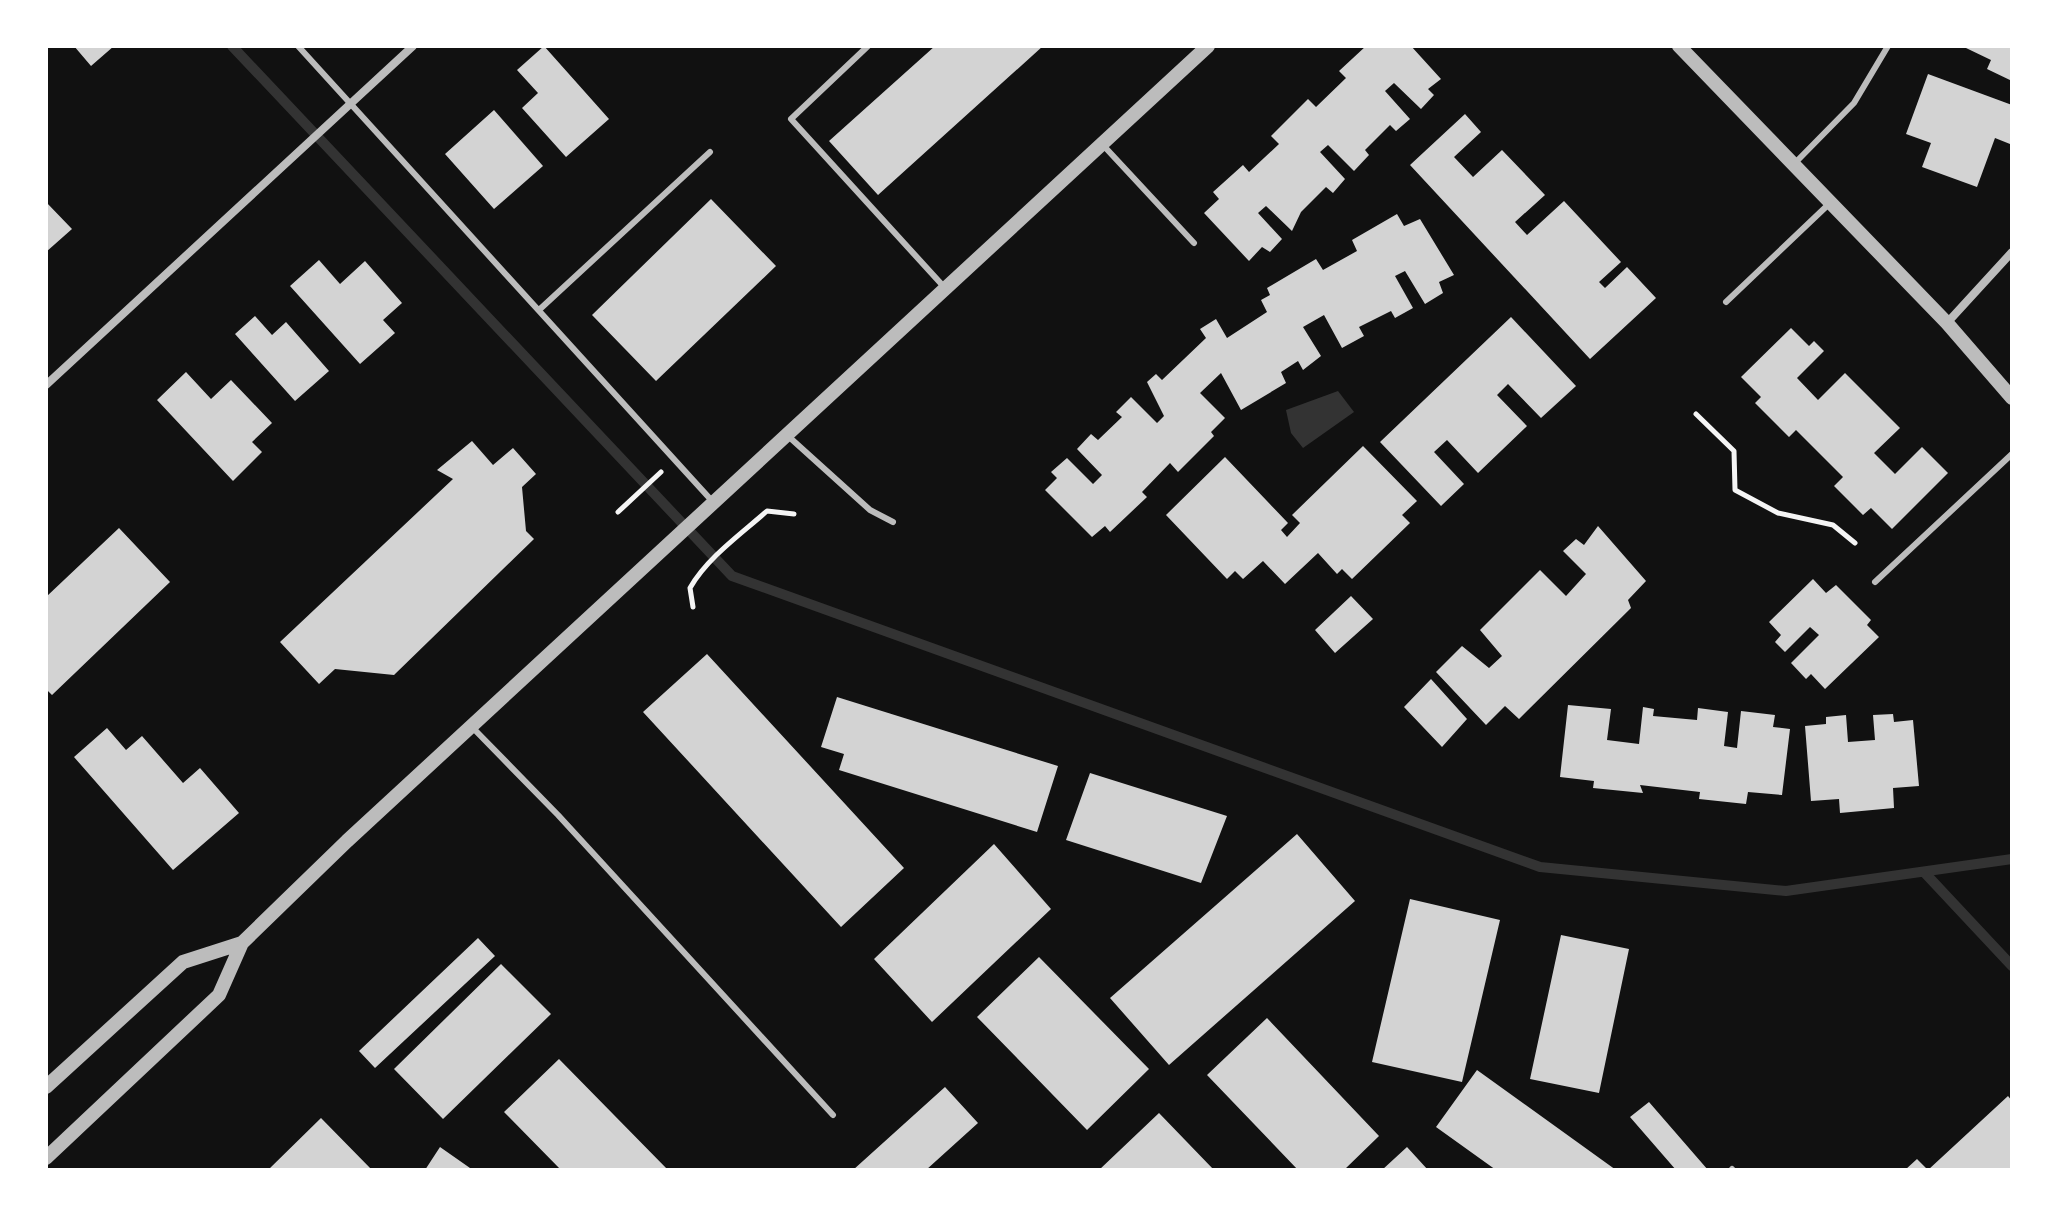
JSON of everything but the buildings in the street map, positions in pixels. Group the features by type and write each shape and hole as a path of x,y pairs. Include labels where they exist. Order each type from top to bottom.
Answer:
{"street":[{"path":"46,385 413,46"},
{"path":"46,1158 219,995 242,943 699,514 1208,46"},
{"path":"1679,46 1947,323 2012,398"},
{"path":"1947,323 2012,252"},
{"path":"46,1087 183,962 242,943"}],"lane":[{"path":"298,46 713,502"},
{"path":"868,46 791,119 945,288"},
{"path":"1794,164 1854,103 1888,46"},
{"path":"1102,144 1194,243"},
{"path":"539,310 710,152"},
{"path":"1726,302 1830,203"},
{"path":"786,434 870,510 893,522"},
{"path":"1875,582 2012,454"},
{"path":"471,726 558,815 833,1115"}],"path":[{"path":"1696,414 1734,451 1735,490 1778,513 1833,525 1855,543"},
{"path":"618,512 661,472"},
{"path":"693,607 690,588 697,575 727,547 767,511 794,514"}],"shaded area":[{"path":"1338,391 1354,412 1303,448 1291,433 1286,410"}],"waterway":[{"path":"232,46 732,576 1540,867 1786,891 2012,859"},
{"path":"1924,872 2012,966"}]}
